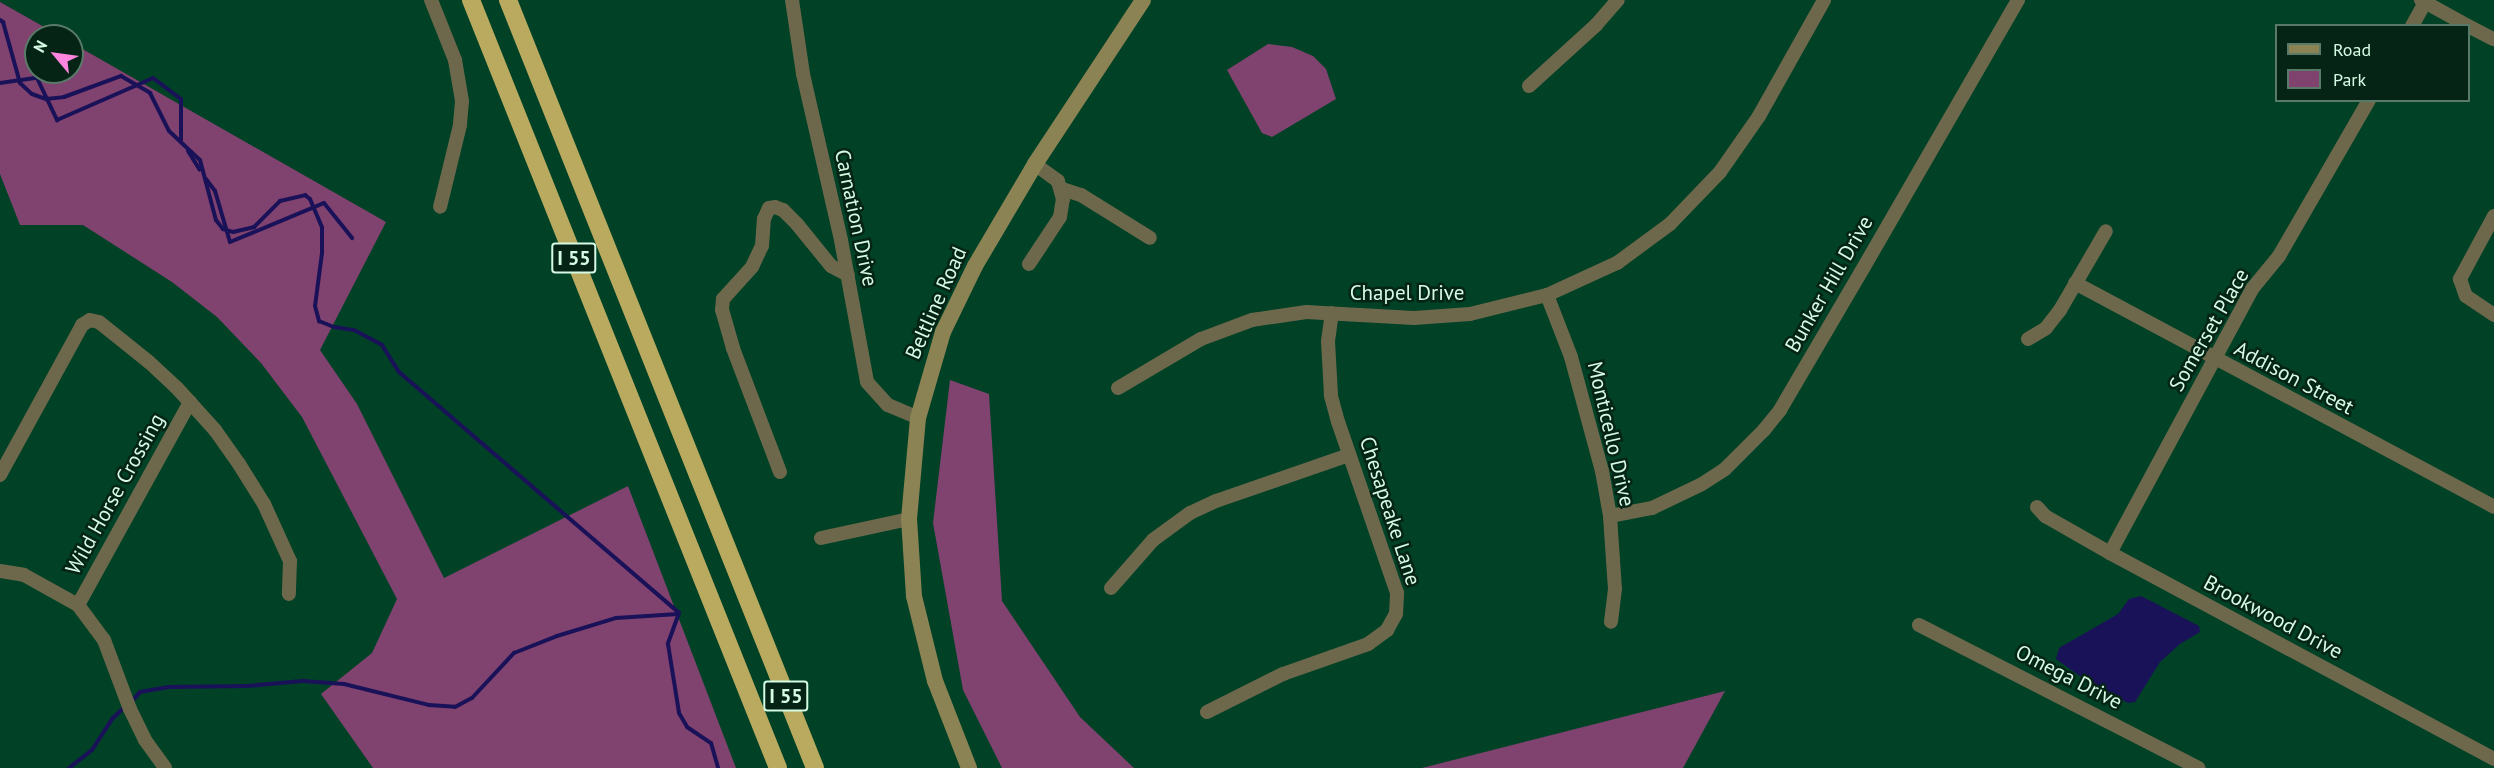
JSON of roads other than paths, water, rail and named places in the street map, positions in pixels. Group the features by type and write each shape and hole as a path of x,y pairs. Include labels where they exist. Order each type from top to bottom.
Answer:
{"highway":[{"name":"I 55","path":"471,0 778,768"},
{"name":"I 55","path":"508,0 815,768"}],"main road":[{"name":"Beltline Road","path":"969,768 947,717 914,596 909,519 918,418 929,375 953,310 1002,218 1143,0"}],"street":[{"path":"431,0 454,60 462,101 460,125 440,207"},
{"name":"Carnation Drive","path":"792,0 803,74 848,275 867,382 888,405 918,418"},
{"path":"1529,86 1596,26 1618,0"},
{"name":"Chapel Drive","path":"1118,388 1177,351 1226,328 1279,315 1306,312 1439,317 1505,307 1547,295 1587,279 1617,263 1670,224 1696,199 1740,144 1824,0"},
{"name":"Bunker Hill Drive","path":"1610,516 1652,508 1702,484 1732,463 1780,410 2018,0"},
{"path":"2413,24 2423,1 2464,24"},
{"path":"2470,27 2494,39"},
{"name":"Somerset Place","path":"2110,553 2252,289 2279,256 2368,102"},
{"path":"1029,264 1060,217 1064,200 1058,182 1035,164"},
{"path":"1062,189 1081,195 1150,238"},
{"path":"780,472 733,348 722,310 723,299 752,267 762,246 765,215 769,208 775,207 783,210 831,266 848,275"},
{"path":"2494,216 2460,279 2466,297 2494,315"},
{"path":"2028,339 2046,328 2106,231"},
{"name":"Addison Street","path":"2075,283 2494,507"},
{"name":"Monticello Drive","path":"1547,295 1571,357 1602,471 1610,516 1615,589 1611,622"},
{"name":"Chesapeake Lane","path":"1207,712 1283,674 1379,638 1392,623 1398,604 1397,593 1349,455 1331,395 1328,350 1332,314"},
{"path":"0,475 82,325 90,320 108,327 149,362 215,430 264,504 290,561 289,594"},
{"name":"Wild Horse Crossing","path":"78,605 190,402"},
{"path":"1111,588 1153,540 1190,513 1216,501 1349,455"},
{"name":"Brookwood Drive","path":"2037,507 2045,516 2110,553 2494,759"},
{"path":"821,538 909,519"},
{"path":"0,571 24,575 78,605 104,640 130,710 145,740 165,768"},
{"name":"Omega Drive","path":"1919,626 2199,768"}],"waterway":[{"path":"0,20 3,22 20,83 32,94 46,99 64,97 121,76 150,93 169,131 200,160 216,220 223,229 233,232 254,227 280,201 305,195 310,199 322,227 322,253 315,306 319,321 334,327 354,330 382,345 399,372 679,613"},
{"path":"0,83 37,78 57,120 153,78 181,99 181,140"},
{"path":"188,151 200,170"},
{"path":"206,179 215,191 230,242 324,203 352,238"},
{"path":"679,613 668,644 679,713 687,727 711,743 718,768"},
{"path":"132,701 140,692 169,687 247,686 303,681 344,684 429,705 455,707 472,698 514,653 557,636 616,618 678,614"},
{"path":"69,768 92,750 113,718 126,706"}]}
